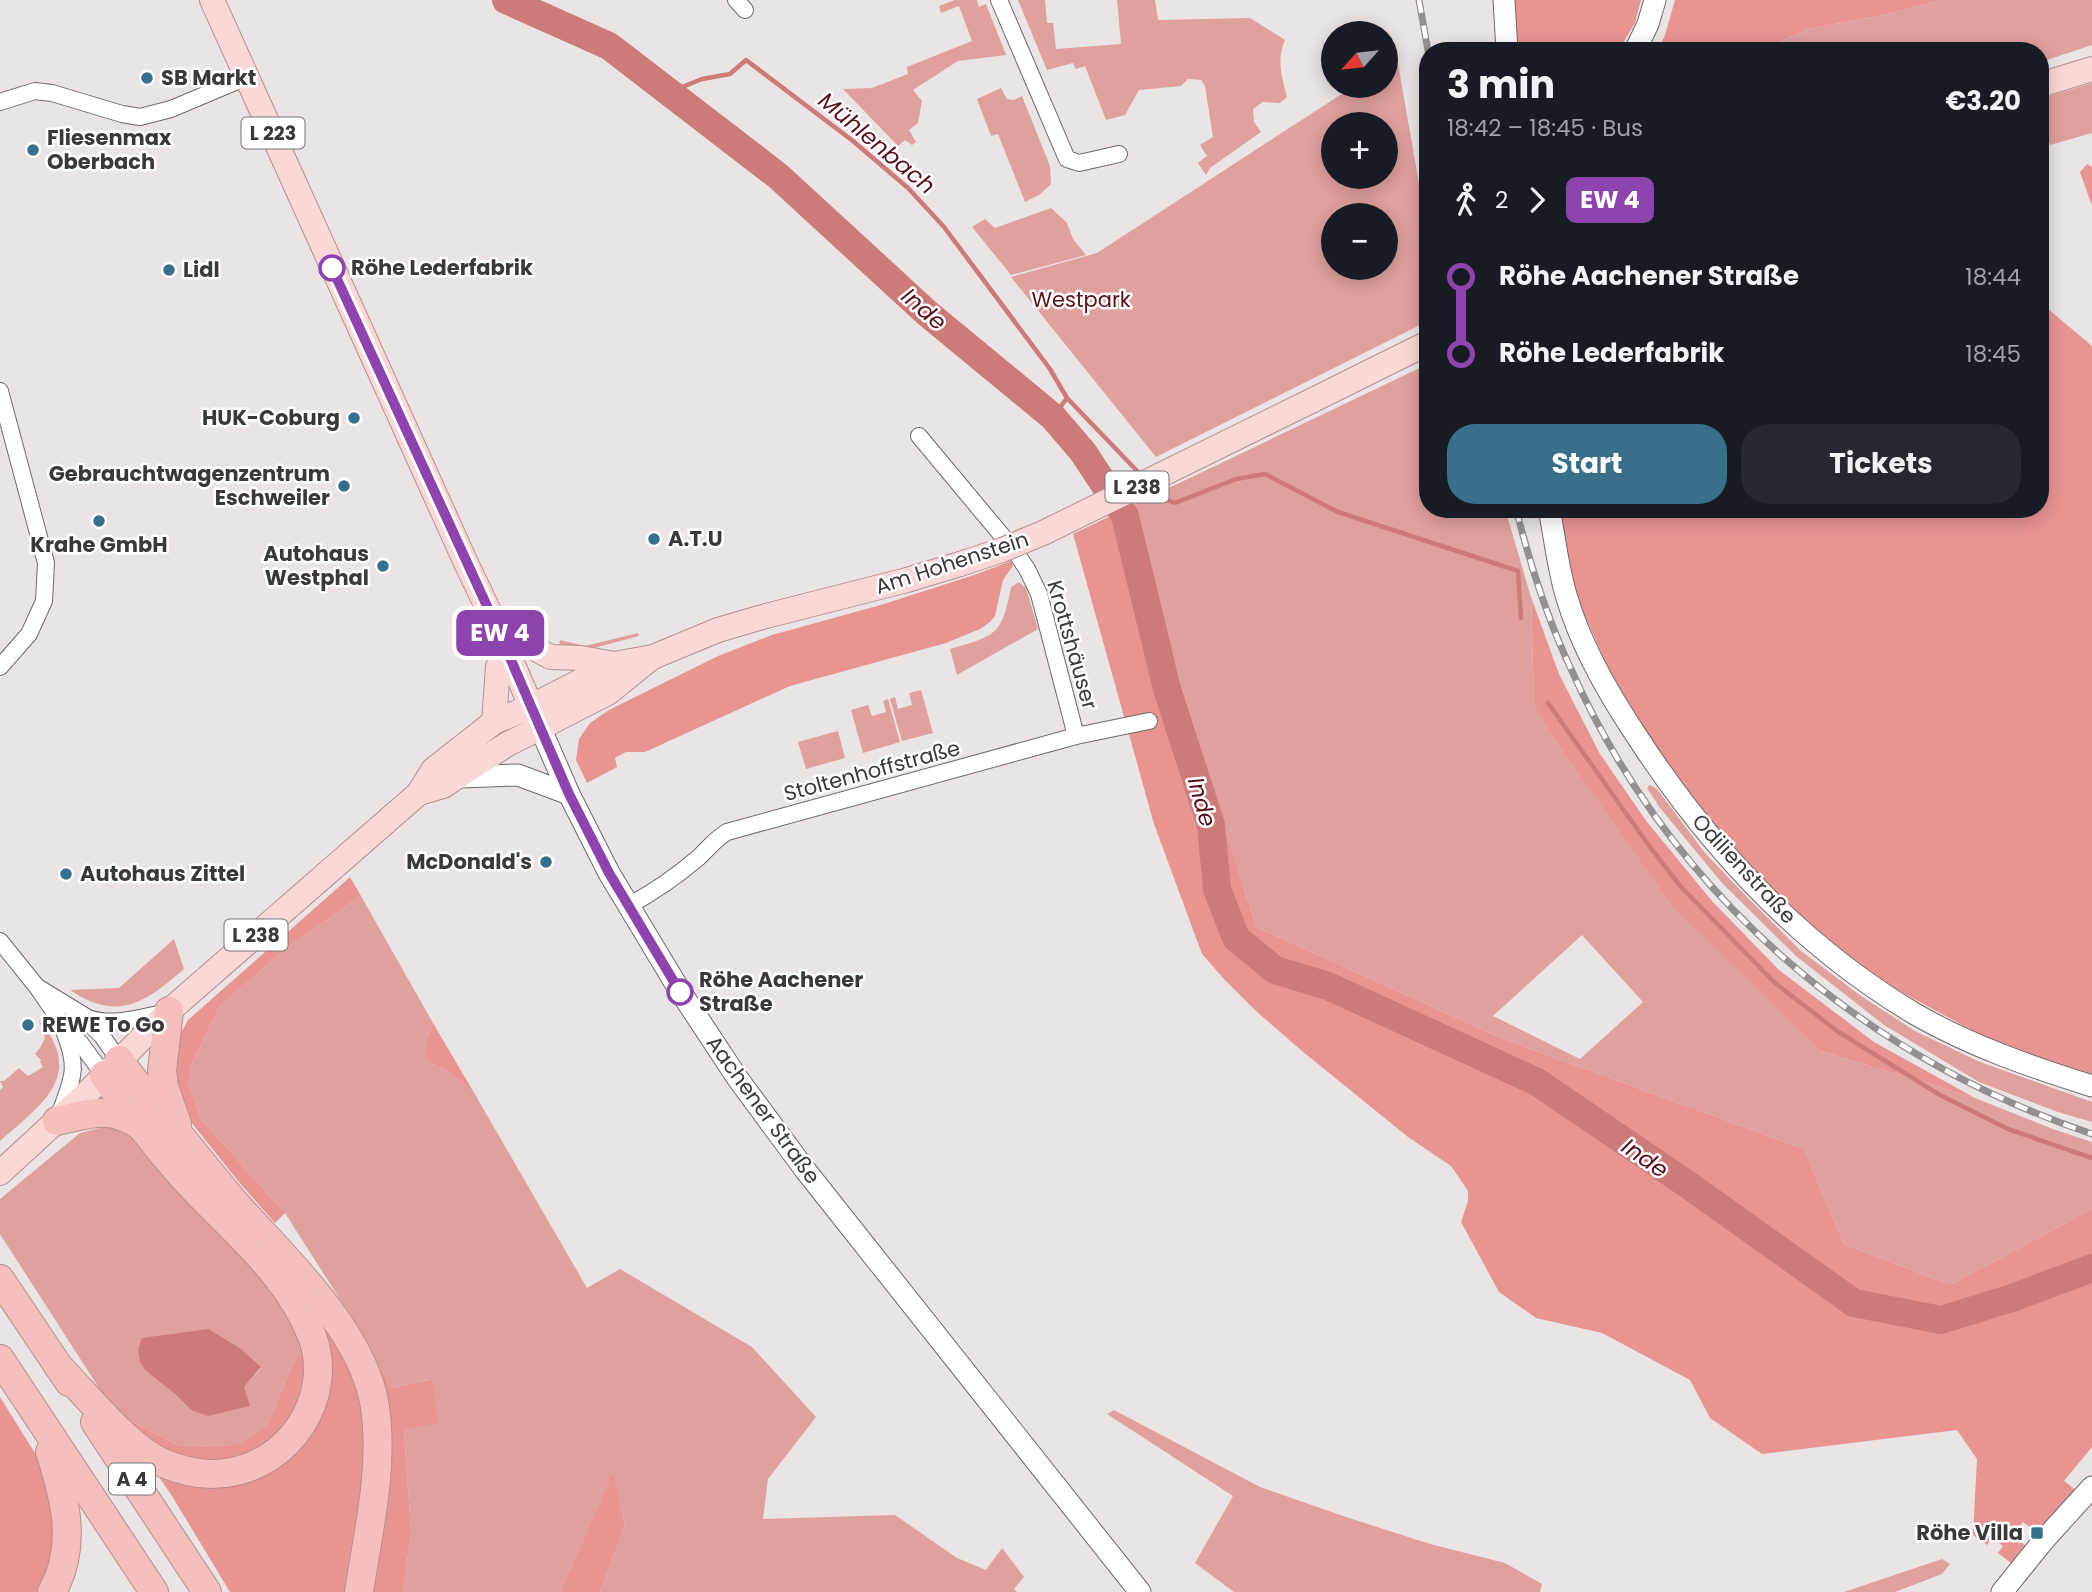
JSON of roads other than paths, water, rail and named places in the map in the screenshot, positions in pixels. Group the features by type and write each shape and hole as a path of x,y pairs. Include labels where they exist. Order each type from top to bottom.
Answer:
{"highway":[{"path":"169,1012 162,1078 186,1142"},
{"path":"58,1366 145,1452 176,1468 203,1473 224,1474 246,1469 275,1453 299,1429 313,1402 318,1381 318,1359 312,1337 290,1296 253,1249 192,1186 139,1125 111,1068"},
{"path":"111,1068 135,1084 223,1189 312,1287 355,1351 368,1378 375,1407 377,1460 359,1592"},
{"path":"57,1121 95,1113 116,1113 139,1125"},
{"name":"A 4","path":"0,1279 207,1592"},
{"name":"A 4","path":"0,1359 154,1592"},
{"path":"38,1416 60,1484 67,1518 67,1547 52,1592"}],"main road":[{"name":"Aachener Straße","path":"212,0 502,638 569,794 628,906 699,1021 774,1129 1140,1592"},
{"path":"1504,0 1506,42"},
{"path":"1639,42 1655,0"},
{"path":"2049,82 2092,69"},
{"name":"Am Hohenstein","path":"536,716 614,664 653,657 718,630 960,564 1043,533 1419,347"},
{"name":"Odilienstraße","path":"1551,518 1567,598 1587,648 1614,702 1688,811 1747,879 1817,944 1914,1013 1947,1032 2031,1067 2092,1086"},
{"path":"494,722 502,638 551,657 580,658 614,664"},
{"name":"Am Hohenstein","path":"536,716 608,693 653,657"},
{"name":"L 238","path":"0,1173 169,1012 419,793 433,770 494,722 536,716"},
{"name":"L 238","path":"419,793 443,786 459,776 498,750 536,716"},
{"path":"459,776 518,775 569,794"},
{"path":"2002,1592 2044,1540 2092,1488"}],"street":[{"path":"999,0 1067,159 1079,163 1119,155"},
{"path":"0,102 35,91 52,93 140,117 172,109 247,77"},
{"path":"0,391 46,563 44,601 29,634 0,667"},
{"name":"Krottshäuser","path":"919,436 1027,569 1039,594 1076,736"},
{"name":"Stoltenhoffstraße","path":"628,906 683,870 727,832 1076,736 1149,720"},
{"path":"0,941 61,1022 81,1044 111,1068"},
{"path":"37,987 88,1018 107,1022 169,1012"},
{"path":"76,1011 102,1036 111,1068"},
{"path":"57,1121 74,1070 73,1053 61,1022"}],"waterway":[{"name":"Inde","path":"506,0 609,46 778,176 927,313 1053,417 1083,452 1125,516 1167,689 1211,825 1217,889 1236,938 1275,970 1328,986 1537,1082 1854,1303 1941,1320 2012,1298 2092,1268"},
{"name":"Mühlenbach","path":"670,92 702,79 730,74 746,60 853,141 908,188 944,227 1050,369 1067,398 1140,474"},
{"path":"1053,417 1067,398"},
{"path":"1152,490 1156,496 1175,503 1236,479 1265,474 1338,512 1518,571 1521,618"},
{"path":"1548,703 1681,887 1775,983 1837,1031 1940,1095 2008,1129 2092,1158"}],"railway":[{"path":"1419,0 1426,42"},
{"path":"1519,518 1554,630 1613,750 1662,826 1719,894 1782,957 1852,1012 1927,1060 2007,1101 2092,1134"}],"place":[{"name":"SB Markt","path":"147,78"},
{"name":"Fliesenmax Oberbach","path":"33,150"},
{"name":"Röhe Lederfabrik","path":"332,268"},
{"name":"Lidl","path":"169,270"},
{"name":"HUK-Coburg","path":"354,418"},
{"name":"Gebrauchtwagenzentrum Eschweiler","path":"344,486"},
{"name":"Krahe GmbH","path":"99,521"},
{"name":"A.T.U","path":"654,539"},
{"name":"Autohaus Westphal","path":"383,566"},
{"name":"McDonald's","path":"546,862"},
{"name":"Autohaus Zittel","path":"66,874"},
{"name":"Röhe Aachener Straße","path":"680,992"},
{"name":"REWE To Go","path":"28,1025"},
{"name":"Röhe Villa","path":"2037,1533"}],"park label":[{"name":"Westpark","path":"1081,300"}]}
